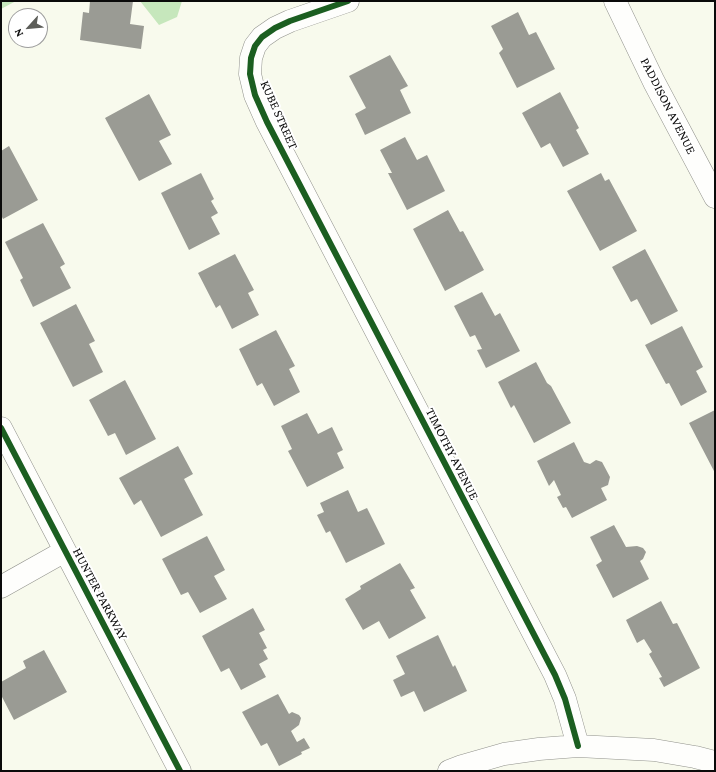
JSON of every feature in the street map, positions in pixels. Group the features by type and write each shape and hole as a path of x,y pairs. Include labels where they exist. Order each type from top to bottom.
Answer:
{"street":[{"name":"KUBE STREET","path":"295,176 267,122 255,94 250,74 251,58 255,46 262,36 275,28 348,1"},
{"name":"PADDISON AVENUE","path":"619,8 654,82 715,197"},
{"name":"TIMOTHY AVENUE","path":"295,176 555,675 565,699 578,746"},
{"name":"HUNTER PARKWAY","path":"1,428 180,771"},
{"path":"1,587 65,551"},
{"path":"449,771 504,754 538,749 578,746 654,750 715,762"}],"green space":[{"path":"1,1 16,1 1,9"},
{"path":"140,1 182,1 177,17 159,25"}],"building":[{"path":"90,1 133,1 130,24 144,26 141,49 80,40 83,12 89,13"},
{"path":"518,12 529,35 536,32 555,69 517,88 499,53 503,49 491,26"},
{"path":"390,55 408,86 400,90 411,113 365,135 355,114 366,108 349,76"},
{"path":"560,92 579,128 576,130 589,154 563,167 550,143 541,148 522,113"},
{"path":"149,94 171,135 159,141 172,164 139,181 105,118"},
{"path":"405,137 417,160 427,155 445,191 407,210 388,173 392,173 380,150"},
{"path":"9,146 38,200 3,219 1,215 1,151"},
{"path":"201,173 214,199 211,201 218,213 211,217 220,234 189,250 161,193"},
{"path":"601,173 605,181 609,179 637,231 600,251 567,191"},
{"path":"448,210 460,232 463,231 484,270 445,291 413,229"},
{"path":"43,223 65,264 60,267 71,288 33,307 20,280 23,278 5,242"},
{"path":"645,249 678,311 651,325 637,299 631,302 612,267"},
{"path":"235,254 254,290 248,293 259,315 232,329 220,305 216,308 198,273"},
{"path":"482,292 495,316 500,313 520,351 486,368 477,350 482,349 475,335 470,337 454,306"},
{"path":"76,304 95,341 89,344 103,372 73,387 40,323"},
{"path":"682,326 703,367 696,371 707,392 681,406 669,383 666,384 645,345"},
{"path":"276,330 295,366 289,369 300,392 274,406 262,383 257,386 239,349"},
{"path":"536,362 571,423 534,443 514,405 511,408 498,382"},
{"path":"125,380 156,439 126,455 115,433 108,436 89,400"},
{"path":"715,410 715,473 689,423"},
{"path":"307,413 318,434 332,427 343,450 337,453 344,468 307,487 288,451 292,449 281,426"},
{"path":"574,442 584,462 590,464 596,460 602,462 610,477 608,485 601,488 607,500 572,518 566,507 563,508 557,497 561,495 554,480 549,486 537,461"},
{"path":"178,446 193,474 184,479 203,515 161,537 141,500 134,505 119,478"},
{"path":"348,490 358,512 367,508 385,544 346,563 330,531 326,533 317,515 324,512 320,503"},
{"path":"614,525 626,547 637,546 643,548 646,552 643,559 640,561 649,579 613,598 596,565 602,561 590,537"},
{"path":"207,536 225,570 214,576 227,599 200,613 188,592 181,595 162,559"},
{"path":"400,563 415,588 410,590 426,618 389,639 379,621 363,630 345,599 361,589 360,586"},
{"path":"661,601 673,624 677,623 700,668 664,687 659,678 662,677 649,654 652,652 644,639 637,643 626,620"},
{"path":"253,608 265,630 259,633 267,648 263,650 268,659 259,664 266,677 241,690 229,668 221,672 202,636"},
{"path":"438,635 453,667 455,665 467,691 424,712 414,691 401,697 393,680 405,674 396,656"},
{"path":"44,650 67,692 14,720 1,695 1,682 26,668 23,661"},
{"path":"278,694 289,714 292,712 299,715 301,718 299,725 291,731 297,742 304,738 310,748 279,766 267,743 261,746 242,712"}],"cycle path":[{"path":"348,1 290,21 275,28 262,37 255,46 251,58 250,74 255,95 267,122 555,675 565,699 578,746"},
{"path":"1,428 180,771"}]}
